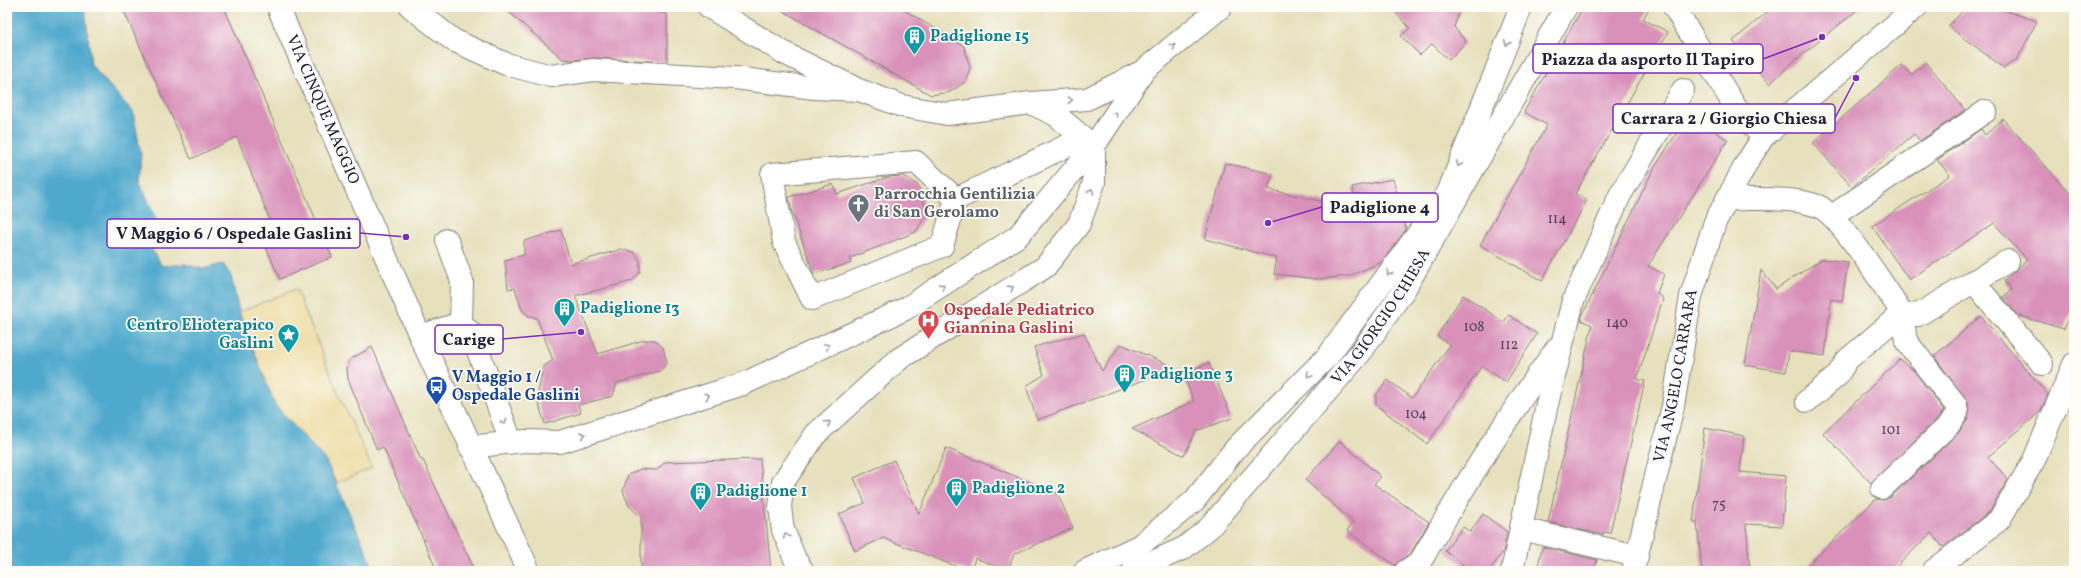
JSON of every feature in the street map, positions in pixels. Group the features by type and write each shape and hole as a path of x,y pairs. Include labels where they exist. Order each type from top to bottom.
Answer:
{"street":[{"name":"VIA CINQUE MAGGIO","path":"278,7 420,336 470,447 529,571"},
{"path":"411,7 453,40 506,64 551,76 593,70 735,78 814,88 860,90"},
{"path":"709,7 786,54 860,90 902,106 947,114 1031,103 1087,99 1143,71 1221,7"},
{"path":"1085,571 1139,546 1194,502 1236,448 1328,356 1448,193 1521,7"},
{"name":"VIA GIORGIO CHIESA","path":"1133,571 1184,548 1209,528 1362,352 1404,290 1566,7"},
{"path":"1674,7 1736,108 1763,137"},
{"name":"VIA ANGELO CARRARA","path":"1520,529 1635,564 1673,406 1691,296 1715,222 1763,137 1916,7"},
{"path":"470,447 524,441 545,443 560,442 743,384 905,310 1018,236 1143,71"},
{"path":"1512,571 1520,529 1573,302 1620,195 1683,90"},
{"path":"803,571 795,559 784,530 780,507 783,482 816,434 899,358 1045,267 1079,224 1094,183 1088,142 1056,115 1031,103"},
{"path":"1832,216 1986,111"},
{"path":"956,199 1088,142"},
{"path":"916,162 956,199 942,246 812,299 784,242 772,174 916,162"},
{"path":"1727,199 1793,200 1820,206 1839,222 1902,313 1906,342 1956,405 1957,413 1949,425 1882,488"},
{"path":"447,240 462,282 461,323 472,334 510,442"},
{"path":"1807,401 1837,376 1847,360 1902,313 1918,315 2008,261"},
{"path":"1973,281 2042,364"},
{"path":"420,336 461,323"},
{"path":"1406,571 1420,562 1512,412 1564,339"},
{"path":"1933,571 2000,520 2034,460 2074,364"}],"sand":[{"name":"Centro Elioterapico Gaslini","path":"296,289 340,397 372,468 336,483 326,461 275,405 239,312"}],"water":[{"path":"7,7 85,7 91,65 133,112 141,155 139,180 158,224 142,234 162,266 185,264 202,269 223,264 231,276 239,312 275,405 326,461 375,571 7,571"}],"building":[{"path":"122,7 224,7 332,257 280,279 258,229 271,223 237,137 191,159"},
{"path":"503,7 639,7 667,14 667,62 594,58 575,60 563,59"},
{"name":"Padiglione 15","path":"776,7 899,7 964,46 970,68 965,82 950,92 931,95"},
{"path":"1390,7 1461,7 1454,27 1466,42 1449,60 1432,44 1420,55 1401,36 1410,28"},
{"path":"1583,7 1650,7 1643,19 1668,32 1575,194 1587,200 1542,281 1480,245 1547,125 1524,112"},
{"path":"1773,7 1861,7 1792,63 1770,84 1733,41"},
{"path":"1967,7 1994,7 2037,21 2017,60 2004,68 1948,26"},
{"path":"1926,62 1965,110 1920,141 1914,134 1852,187 1813,143 1902,65 1911,75"},
{"path":"1689,114 1728,140 1648,266 1664,274 1657,293 1663,299 1637,379 1645,381 1610,533 1603,532 1603,535 1548,522 1592,325 1581,320 1582,316 1653,170"},
{"path":"2003,119 2074,198 2074,304 2064,329 2017,315 2003,297 2012,290 2004,281 2027,260 1994,223 1909,280 1872,226 1950,175 1937,160 1981,129 1985,135"},
{"path":"1225,163 1273,174 1268,189 1358,210 1352,187 1393,179 1406,229 1382,262 1349,276 1318,279 1274,274 1277,258 1205,239"},
{"name":"Parrocchia Gentilizia di San Gerolamo","path":"903,176 918,185 927,212 916,232 850,258 851,263 814,274 791,209 789,197 833,184 837,194 888,177"},
{"name":"Padiglione 13","path":"561,230 571,264 622,249 634,252 640,261 640,272 632,281 575,296 598,354 644,340 655,340 663,347 667,363 660,371 617,383 613,396 578,405 581,413 545,424 537,399 543,367 553,360 537,318 529,316 522,310 515,288 508,289 505,260 524,255 524,241"},
{"path":"1822,259 1848,262 1842,301 1831,299 1825,356 1789,351 1786,372 1745,365 1761,270 1776,289"},
{"path":"1463,295 1504,322 1509,315 1537,334 1506,382 1482,366 1427,444 1376,405 1376,395 1388,380 1412,398 1450,345 1437,336"},
{"path":"1981,316 2048,395 2040,412 1988,457 2008,479 1989,512 1943,547 1931,533 1892,571 1802,571 1876,499 1884,500 1891,497 1959,432 1968,419 1968,403 1934,356"},
{"path":"1084,333 1102,371 1121,344 1176,368 1037,420 1026,386 1044,375 1034,347"},
{"path":"372,347 421,460 423,460 475,571 437,571 383,447 377,450 348,379 347,369 349,360"},
{"path":"1900,359 1915,372 1944,410 1939,417 1871,483 1823,433"},
{"path":"1209,363 1232,418 1196,431 1184,456 1132,429 1194,401 1182,373"},
{"path":"1705,428 1744,436 1740,472 1786,476 1782,526 1746,524 1750,571 1702,571 1697,522 1693,522"},
{"path":"1340,441 1381,477 1374,484 1429,522 1411,553 1395,565 1347,531 1353,522 1305,480"},
{"name":"Padiglione 2","path":"946,448 1057,493 1073,528 1014,554 1008,571 975,558 971,571 968,571 883,538 855,551 839,514 865,503 854,478 894,460 919,514"},
{"name":"Padiglione 1","path":"760,459 771,571 641,571 641,517 629,506 623,491 628,475 640,469 657,470 665,462"},
{"path":"1483,514 1507,532 1503,552 1489,571 1471,571 1445,551 1463,527 1470,532"},
{"path":"1542,547 1597,560 1594,571 1537,571"}],"place":[{"name":"Piazza da asporto Il Tapiro","path":"1822,37"},
{"name":"Padiglione 15","path":"915,56"},
{"name":"Carrara 2 / Giorgio Chiesa","path":"1856,78"},
{"name":"Padiglione 4","path":"1268,223"},
{"name":"Parrocchia Gentilizia di San Gerolamo","path":"858,224"},
{"name":"V Maggio 6 / Ospedale Gaslini","path":"406,237"},
{"name":"Padiglione 13","path":"565,328"},
{"name":"Carige","path":"581,332"},
{"name":"Ospedale Pediatrico Giannina Gaslini","path":"928,340"},
{"name":"Centro Elioterapico Gaslini","path":"289,354"},
{"name":"Padiglione 3","path":"1125,394"},
{"name":"V Maggio 1 / Ospedale Gaslini","path":"437,406"},
{"name":"Padiglione 2","path":"957,508"},
{"name":"Padiglione 1","path":"700,512"}]}
